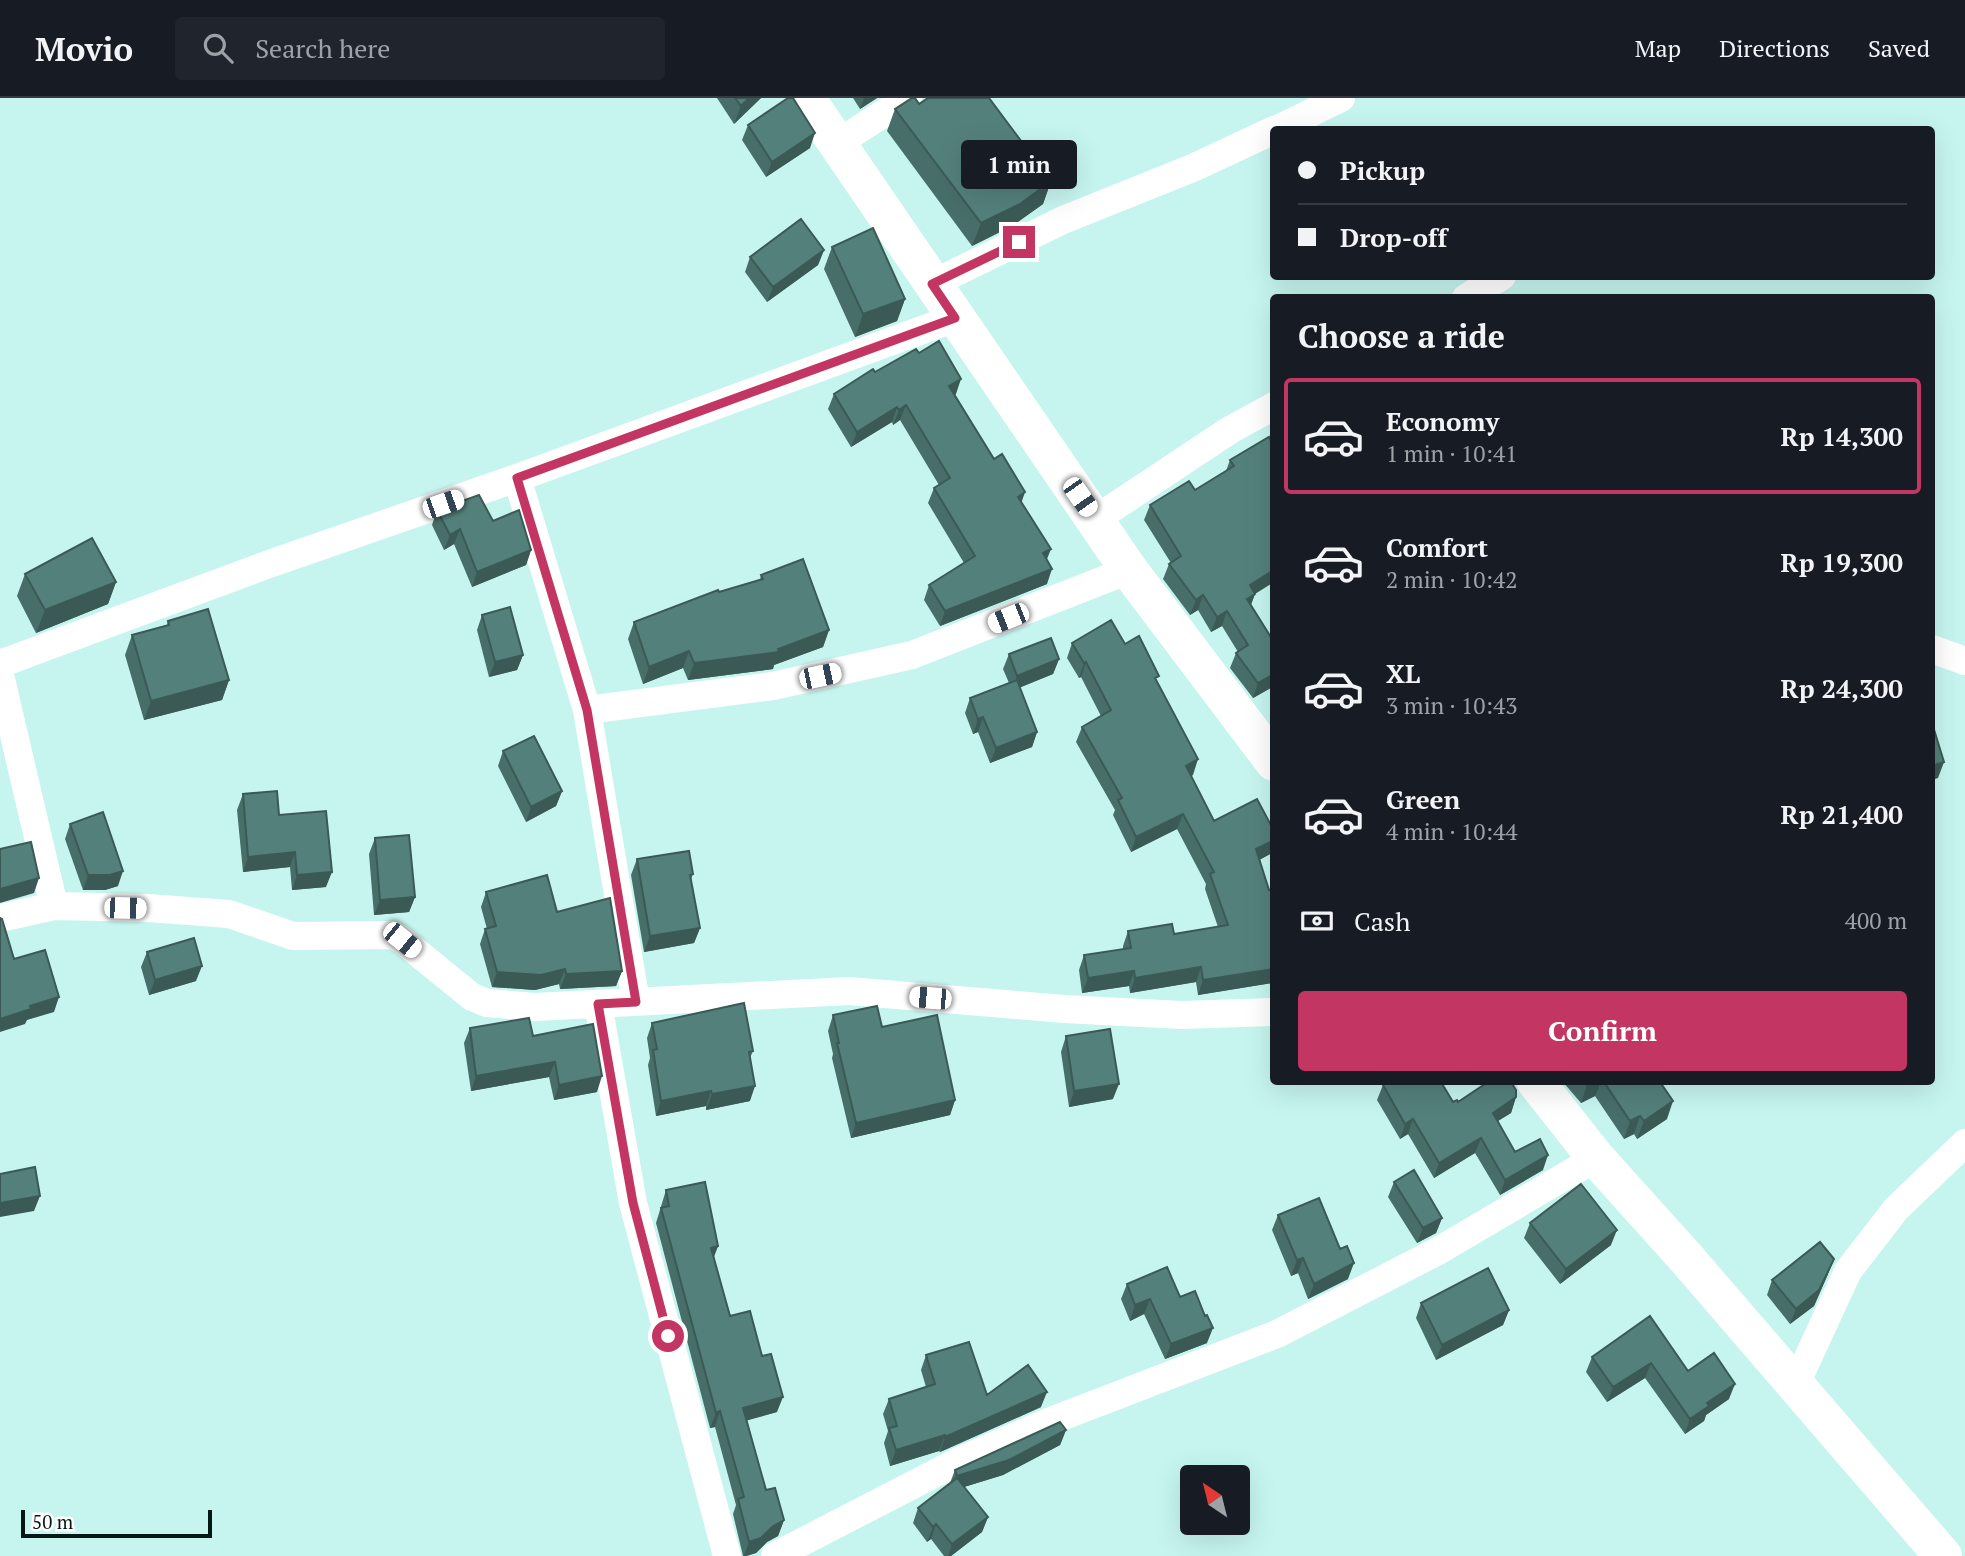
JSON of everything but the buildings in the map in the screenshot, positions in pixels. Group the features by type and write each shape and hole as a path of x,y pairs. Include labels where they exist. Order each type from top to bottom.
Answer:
{"street":[{"path":"806,98 1129,570 1270,757"},
{"path":"836,144 908,98"},
{"path":"1283,126 1341,98"},
{"path":"932,284 1063,220 1195,167 1270,132"},
{"path":"1473,294 1496,280"},
{"path":"0,664 269,564 517,478 955,318"},
{"path":"1096,519 1230,430 1270,408"},
{"path":"517,478 587,710 636,1002"},
{"path":"587,710 773,686 912,655 1129,570"},
{"path":"1935,650 1965,662"},
{"path":"0,676 54,906"},
{"path":"0,918 54,906 148,908 229,914 293,936 393,935 481,1002 535,1007 849,991 1064,1009 1168,1014 1270,1012"},
{"path":"598,1004 633,1203 727,1556"},
{"path":"1537,1085 1596,1158 1687,1259 1943,1556"},
{"path":"1795,1386 1848,1271 1896,1209 1965,1143"},
{"path":"775,1556 960,1461 1023,1433 1277,1334 1438,1251 1596,1158"}],"route":[{"path":"668,1336 633,1203 598,1004 636,1002 587,710 517,478 955,318 932,284 1019,242"}]}
